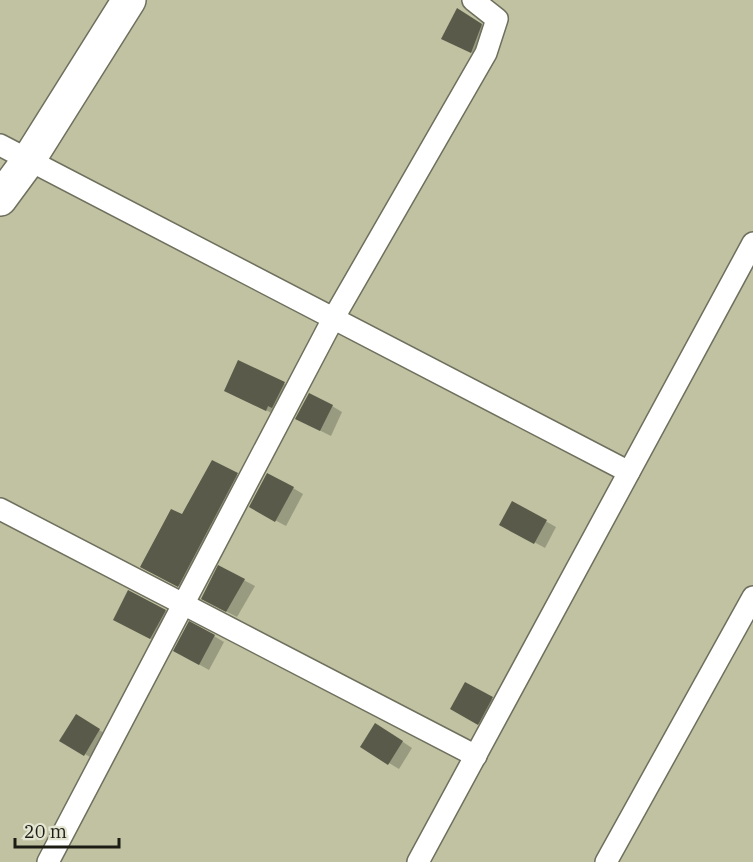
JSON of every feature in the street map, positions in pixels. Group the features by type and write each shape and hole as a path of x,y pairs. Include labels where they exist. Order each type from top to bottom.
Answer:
{"street":[{"path":"0,200 28,161 129,0"}],"lane":[{"path":"48,862 333,320 486,53 497,20 473,0"},
{"path":"0,145 629,472"},
{"path":"418,862 753,243"},
{"path":"0,509 476,756"},
{"path":"606,862 753,597"}],"green space":[{"path":"0,0 753,0 753,862 0,862"}],"building":[{"path":"457,8 482,24 471,53 441,39"},
{"path":"238,360 285,382 272,408 268,406 266,411 224,391"},
{"path":"309,393 333,405 320,431 295,419"},
{"path":"212,460 238,473 178,587 140,567 171,509 182,514"},
{"path":"267,473 294,487 275,522 249,507"},
{"path":"512,501 547,520 534,544 499,525"},
{"path":"218,565 245,579 226,612 201,599"},
{"path":"128,590 166,610 150,639 113,620"},
{"path":"189,621 215,635 199,665 173,651"},
{"path":"465,682 493,697 478,725 450,709"},
{"path":"76,714 100,729 84,756 59,741"},
{"path":"375,723 403,741 388,765 360,747"}]}
